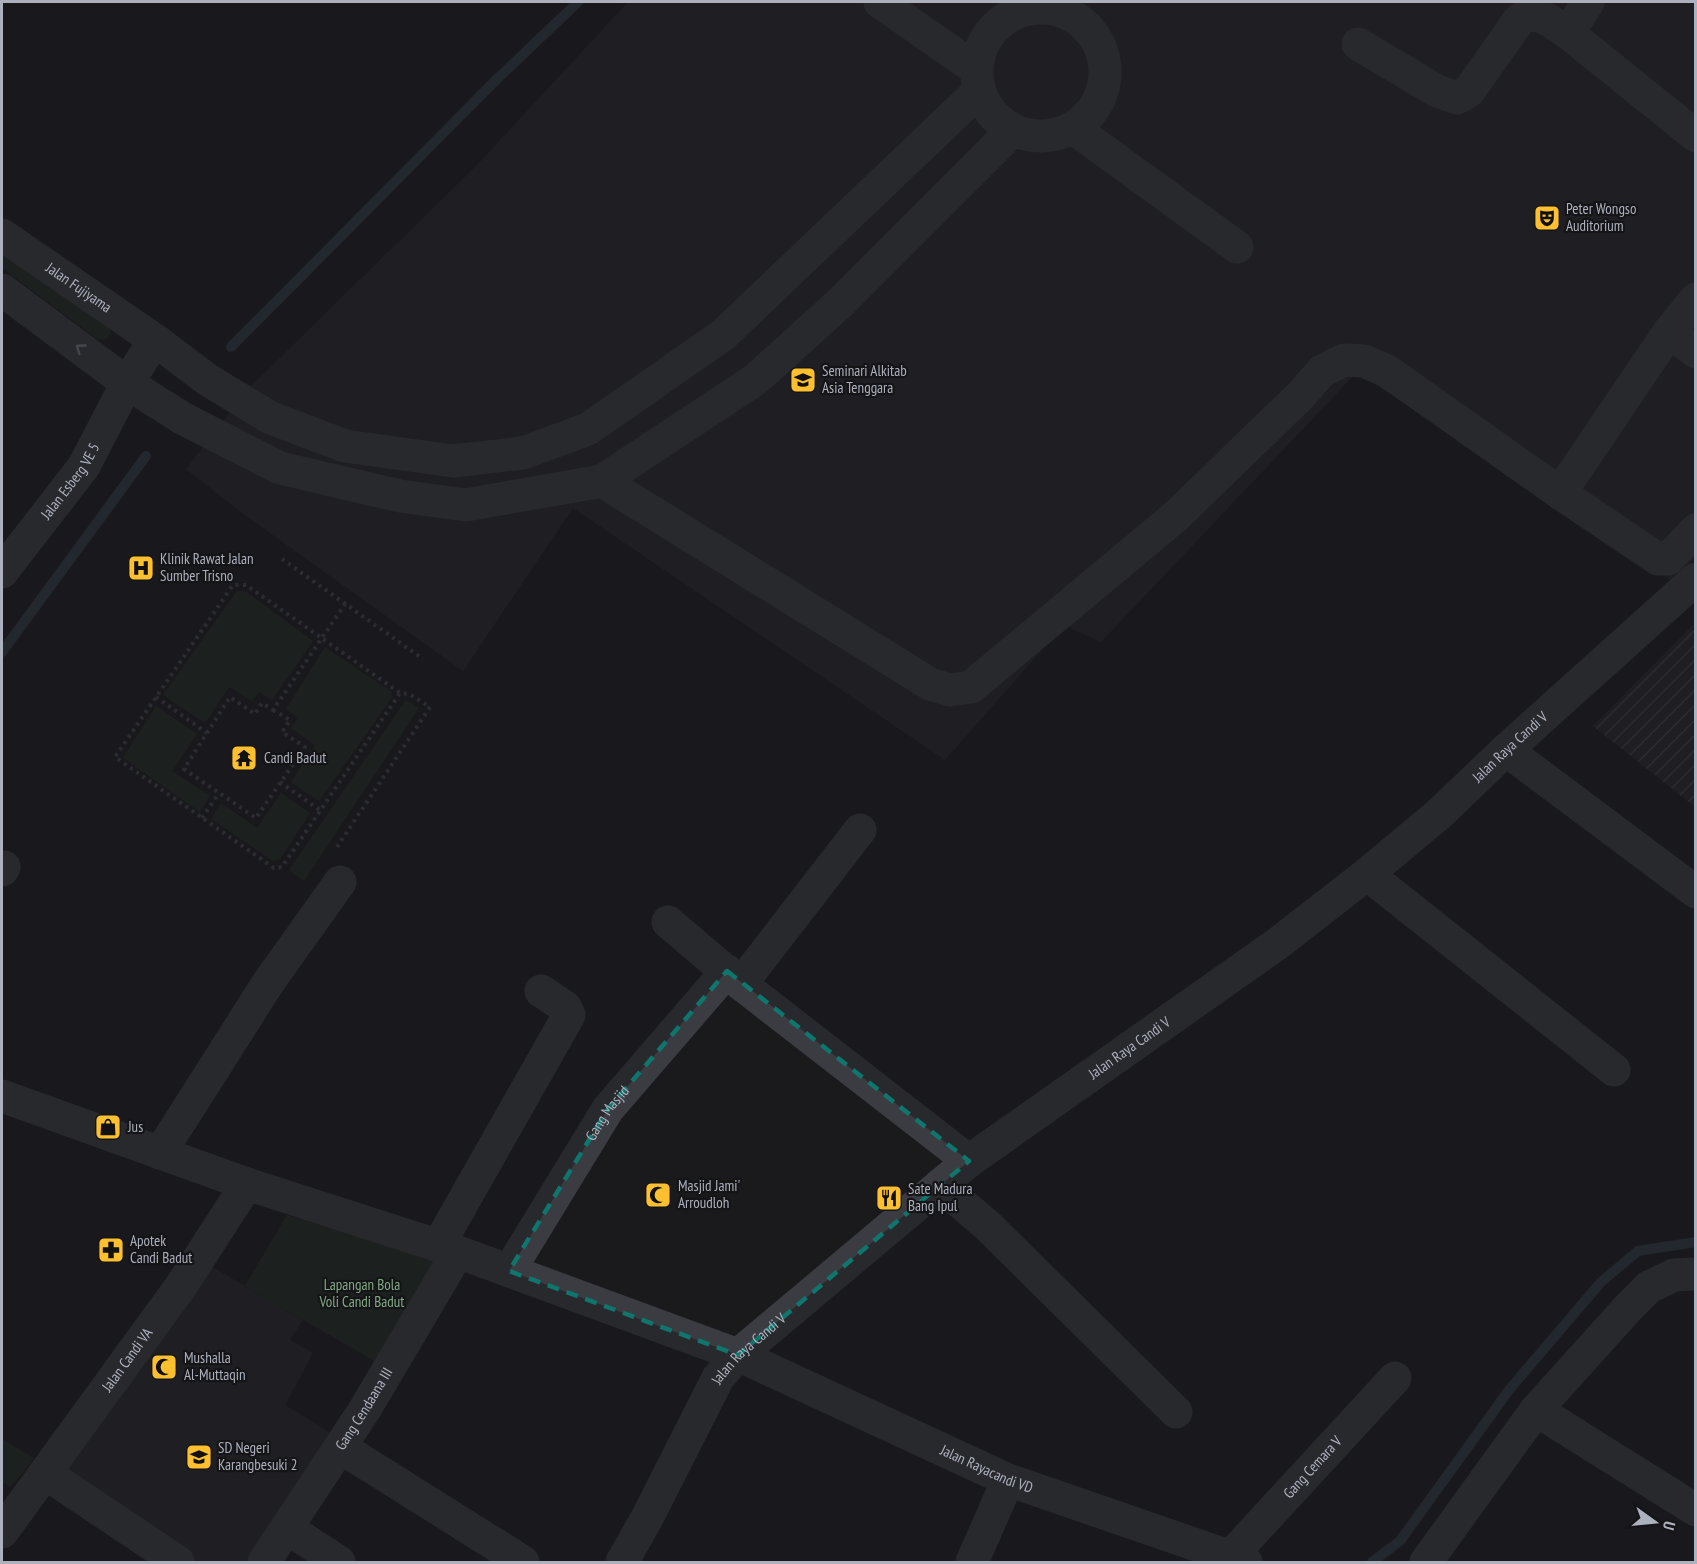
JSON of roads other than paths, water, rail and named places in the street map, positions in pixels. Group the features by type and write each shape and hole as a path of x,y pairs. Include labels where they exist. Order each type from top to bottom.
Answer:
{"street":[{"path":"880,2 977,80"},
{"path":"1568,33 1588,2"},
{"path":"1031,7 1053,8 1074,16 1090,31 1102,50 1106,72 1101,94 1090,113 1073,128 1053,135 1033,136 1013,130 998,120 986,107 977,80 981,48 992,28 1010,14 1031,7"},
{"path":"1358,44 1437,91 1457,98 1469,91 1519,20 1526,15 1541,16 1568,33 1695,136"},
{"name":"Jalan Fujiyama","path":"2,235 155,339 208,380 270,417 345,446 453,461 523,453 588,429 723,335 977,80"},
{"path":"1073,128 1237,247"},
{"path":"2,290 127,383 182,418 280,468 400,496 466,505 602,481 756,379 840,303 1013,130"},
{"path":"1560,493 1669,332 1695,298"},
{"path":"1669,332 1695,352"},
{"name":"Jalan Esberg VE 5","path":"2,572 84,466 127,383 155,339"},
{"path":"602,481 930,684 950,690 971,687 1105,576 1176,516 1322,371 1344,360 1364,361 1387,371 1658,559 1668,559 1695,530"},
{"name":"Jalan Raya Candi V","path":"622,1563 718,1378 738,1355 969,1161 1277,944 1367,874 1440,814 1506,750 1695,579"},
{"path":"1506,750 1695,892"},
{"name":"Gang Masjid","path":"509,1270 608,1109 734,978 860,830"},
{"path":"160,1153 268,983 337,867"},
{"path":"1367,874 1614,1070"},
{"path":"668,922 734,978 969,1161"},
{"name":"Gang Cendaana III","path":"264,1563 365,1409 569,1015 565,1007 541,991"},
{"name":"Jalan Rayacandi VD","path":"2,1095 247,1184 509,1270 738,1355 1008,1480 1238,1560"},
{"name":"Jalan Candi VA","path":"2,1532 174,1295 247,1184"},
{"path":"940,1185 988,1226 1176,1412"},
{"path":"1426,1563 1536,1410 1642,1294 1649,1287 1688,1279"},
{"name":"Gang Cemara V","path":"1238,1560 1279,1506 1395,1378"},
{"path":"1536,1410 1695,1510"},
{"path":"340,1447 523,1563"},
{"path":"45,1473 178,1563"},
{"path":"972,1563 1008,1480"},
{"path":"286,1528 339,1563"}],"waterway":[{"path":"231,347 497,79 578,2"},
{"path":"2,652 146,456"},
{"path":"1372,1562 1400,1541 1509,1390 1601,1282 1638,1251 1696,1242"}],"place":[{"name":"Peter Wongso Auditorium","path":"1547,218"},
{"name":"Seminari Alkitab Asia Tenggara","path":"803,380"},
{"name":"Klinik Rawat Jalan Sumber Trisno","path":"141,568"},
{"name":"Candi Badut","path":"244,758"},
{"name":"Jus","path":"108,1127"},
{"name":"Masjid Jami' Arroudloh","path":"658,1195"},
{"name":"Sate Madura Bang Ipul","path":"889,1198"},
{"name":"Apotek Candi Badut","path":"111,1250"},
{"name":"Mushalla Al-Muttaqin","path":"164,1367"},
{"name":"SD Negeri Karangbesuki 2","path":"199,1457"}],"park label":[{"name":"Lapangan Bola Voli Candi Badut","path":"362,1294"}]}
